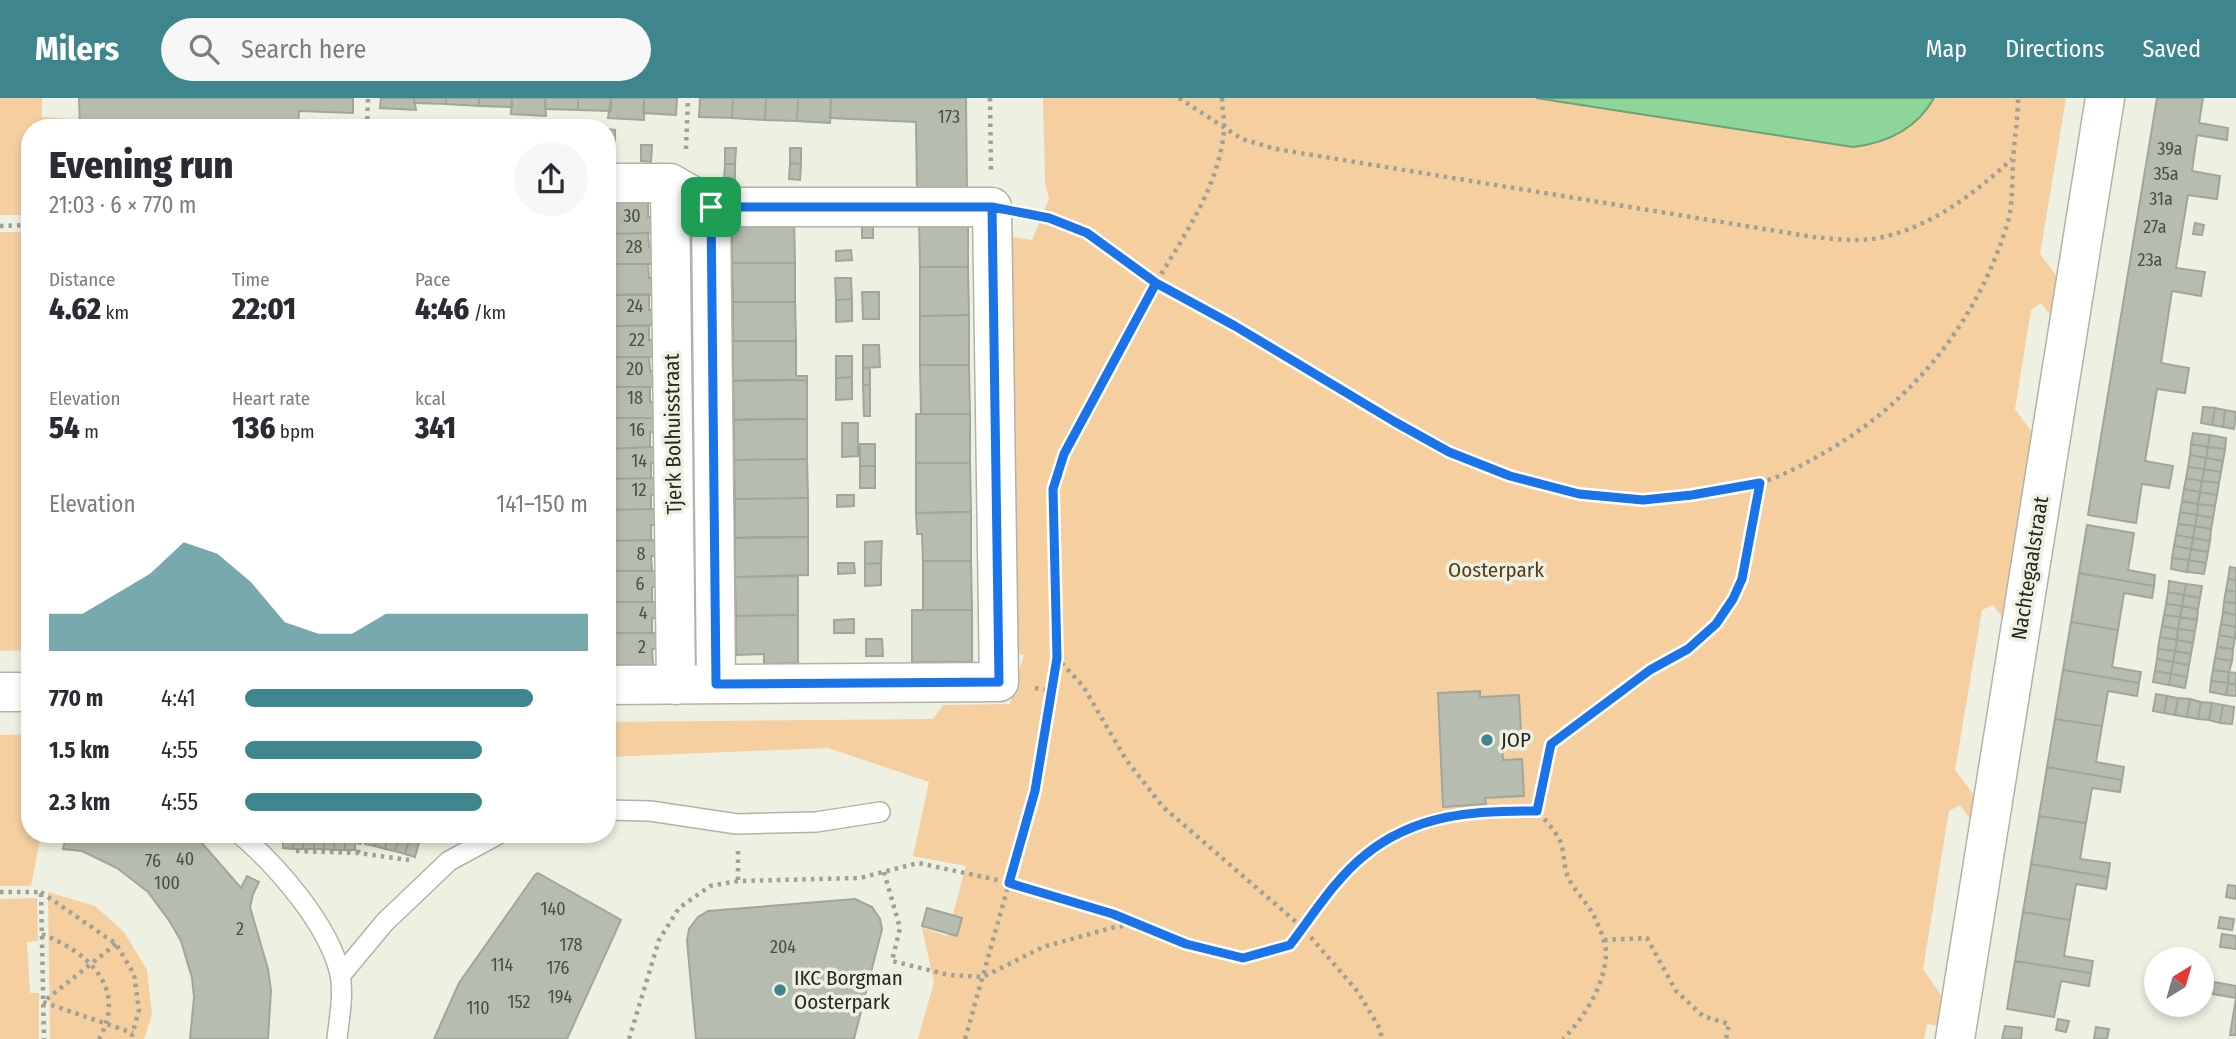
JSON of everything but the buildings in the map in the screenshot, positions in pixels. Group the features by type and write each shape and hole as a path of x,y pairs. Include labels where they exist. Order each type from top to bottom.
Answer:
{"street":[{"name":"Nachtegaalstraat","path":"1955,1039 2105,98"},
{"path":"616,184 689,194 992,207 999,682 616,685"},
{"name":"Tjerk Bolhuisstraat","path":"689,194 716,684"},
{"name":"Tjerk Bolhuisstraat","path":"676,685 689,194"},
{"path":"0,692 21,692"}],"lane":[{"path":"616,810 650,811 737,824 816,822 880,812"},
{"path":"250,843 269,859 327,937 340,976 341,1004 337,1039"},
{"path":"340,976 385,922 449,861 482,843"}],"path":[{"path":"367,119 368,98"},
{"path":"688,98 689,194"},
{"path":"990,98 992,207 1049,218 1087,233 1156,283 1235,326 1449,452 1510,476 1579,494 1643,500 1760,483 1792,470 1881,414 1907,392 1949,342 1972,309 2008,223 2018,98"},
{"path":"1179,98 1242,139 1276,149 1813,237 1877,238 1911,228 1960,203 2013,159"},
{"path":"965,1039 1035,791 1057,658 1053,489 1064,454 1209,188 1220,154 1224,128 1222,98"},
{"path":"0,226 21,225"},
{"path":"1563,1039 1580,1022 1590,1005 1604,963 1604,940 1595,916 1569,879 1562,861 1561,843 1537,811 1551,744 1650,670 1688,649 1716,624 1733,599 1742,579 1760,483"},
{"path":"1057,658 1083,687 1125,758 1162,806 1303,928 1359,992 1380,1029 1381,1039"},
{"path":"629,1039 659,940 678,908 710,886 738,881 860,878 918,863 1009,883 1092,907 1186,944 1243,958 1290,945 1337,883 1363,856 1386,840 1438,817 1537,811"},
{"path":"358,853 360,843"},
{"path":"283,851 358,853 417,861"},
{"path":"884,872 900,928 892,961 949,975 983,978 1043,947 1134,924"},
{"path":"0,892 41,892 116,944 134,974 139,1010 132,1036 43,1002"},
{"path":"41,892 44,1039"},
{"path":"42,934 63,942 82,955 99,974 108,994 109,1018 99,1039"},
{"path":"1604,940 1647,938 1676,991 1703,1016 1729,1024 1726,1039"},
{"path":"43,1002 116,944"}],"green space":[{"path":"0,98 42,98 42,117 74,119 21,119 21,215 0,215"},
{"name":"Oosterpark","path":"1043,98 2066,98 2040,254 2061,282 2054,320 2041,303 2031,310 2015,409 2037,439 2007,623 1993,605 1982,610 1955,770 1983,807 1975,826 1960,805 1949,811 1923,969 1949,1007 1946,1027 1927,1024 1924,1039 918,1039 934,982 922,928 947,936 966,866 913,856 929,782 828,748 616,757 616,722 933,719 943,705 1010,704 1024,655 1015,653 1007,236 1032,240 1049,199 1045,182"},
{"path":"0,232 21,232 21,650 0,651"},
{"path":"21,734 21,843 39,843 31,886 0,886 0,735"},
{"path":"48,892 95,906 124,932 147,970 152,1015 144,1039 50,1039"},
{"path":"37,898 38,941 27,942 30,993 39,993 39,1039 0,1039 0,899"}],"shaded area":[{"path":"1536,98 1934,98 1910,126 1889,138 1853,147"}],"place":[{"name":"JOP","path":"1487,740"},
{"name":"IKC Borgman Oosterpark","path":"780,990"}],"route":[{"path":"711,207 716,684 999,682 992,207 1049,218 1087,233 1156,283 1235,326 1395,422 1449,452 1510,476 1579,494 1643,500 1760,483 1742,579 1733,599 1716,624 1688,649 1650,670 1551,744 1537,811 1438,817 1386,840 1363,856 1337,883 1290,945 1279,950 1243,958 1186,944 1113,914 1060,896 1009,883 1035,791 1057,658 1053,489 1064,454 1156,283 1087,233 1049,218 992,207 711,207"}]}
